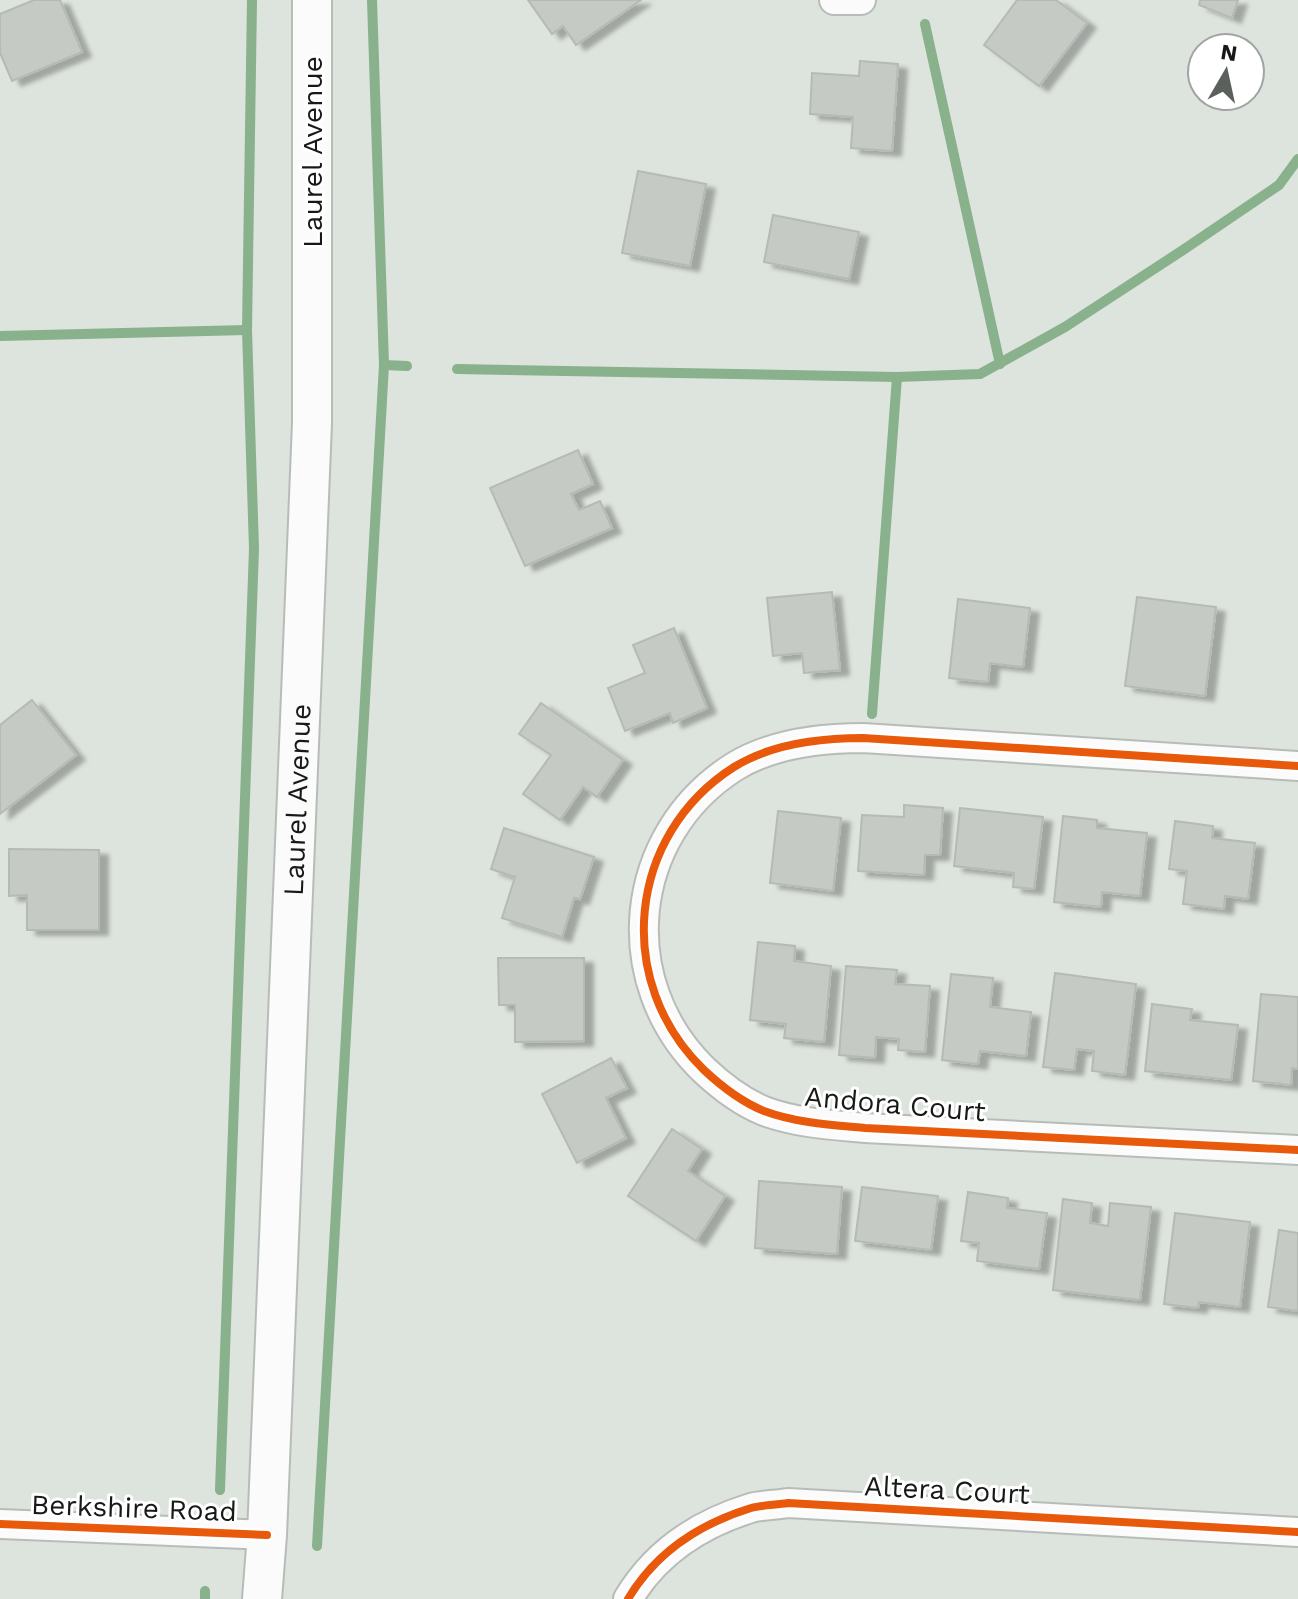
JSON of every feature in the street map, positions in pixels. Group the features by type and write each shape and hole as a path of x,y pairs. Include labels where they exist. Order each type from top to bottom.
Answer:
{"main road":[{"name":"Laurel Avenue","path":"262,1599 312,423 312,0"}],"street":[{"path":"834,0 861,0"},
{"name":"Andora Court","path":"1298,766 863,738 786,746 736,765 685,809 669,832 652,872 644,930 649,979 673,1033 688,1054 713,1078 739,1098 764,1111 820,1124 865,1128 1298,1150"},
{"name":"Altera Court","path":"628,1599 662,1555 689,1536 753,1507 788,1503 1298,1532"},
{"name":"Berkshire Road","path":"0,1524 267,1535"}],"building":[{"path":"34,0 60,0 82,52 12,81 0,53 0,14"},
{"path":"528,0 641,0 576,45 563,26 552,34"},
{"path":"1017,0 1056,0 1087,23 1039,86 984,45"},
{"path":"1200,0 1238,0 1232,18 1199,5"},
{"path":"860,61 898,64 892,151 851,148 853,117 810,114 812,73 859,76"},
{"path":"638,171 706,184 690,266 622,253"},
{"path":"773,215 859,232 849,279 764,262"},
{"path":"578,450 593,484 571,494 579,510 600,501 612,528 525,566 490,488"},
{"path":"832,592 840,670 804,673 802,653 773,656 767,598"},
{"path":"1137,597 1216,607 1205,696 1125,686"},
{"path":"958,599 1030,608 1023,667 990,663 988,682 949,678"},
{"path":"674,628 707,708 673,723 670,713 625,731 608,688 645,673 633,645"},
{"path":"32,700 76,755 0,814 0,725"},
{"path":"541,703 623,760 597,797 583,787 560,820 523,794 551,755 519,734"},
{"path":"904,805 943,808 940,855 925,855 924,875 858,871 862,815 904,817"},
{"path":"960,808 1043,817 1034,889 1013,887 1014,873 954,866"},
{"path":"778,811 841,818 833,891 770,883"},
{"path":"1063,816 1097,820 1097,828 1147,833 1140,896 1102,892 1101,907 1054,902"},
{"path":"1175,821 1213,826 1212,838 1255,843 1248,899 1225,896 1224,909 1183,904 1187,871 1169,869"},
{"path":"504,828 594,857 580,899 574,898 562,937 502,918 515,877 491,869"},
{"path":"9,849 99,850 99,930 27,930 27,895 9,896"},
{"path":"758,942 795,946 794,961 831,966 824,1042 784,1038 786,1024 750,1020"},
{"path":"498,958 584,958 584,1041 515,1042 515,1005 499,1005"},
{"path":"846,966 897,970 895,984 930,986 925,1052 898,1050 899,1039 876,1037 875,1058 839,1055"},
{"path":"1055,973 1136,984 1125,1075 1092,1071 1094,1051 1077,1049 1074,1070 1043,1067"},
{"path":"951,974 993,978 990,1007 1031,1012 1026,1056 980,1051 978,1064 942,1060"},
{"path":"1261,994 1298,997 1298,1069 1292,1068 1291,1085 1253,1081"},
{"path":"1152,1004 1192,1009 1190,1020 1238,1025 1231,1080 1145,1071"},
{"path":"611,1058 627,1088 606,1098 626,1138 577,1163 542,1094"},
{"path":"672,1129 702,1149 688,1171 725,1196 696,1241 628,1196"},
{"path":"759,1181 842,1187 837,1254 755,1248"},
{"path":"862,1187 938,1196 931,1250 855,1241"},
{"path":"968,1192 1008,1198 1007,1208 1047,1213 1039,1269 977,1261 979,1243 961,1241"},
{"path":"1063,1199 1092,1203 1090,1223 1108,1226 1110,1203 1151,1207 1140,1300 1053,1290"},
{"path":"1175,1213 1250,1222 1240,1307 1199,1302 1198,1308 1164,1304"},
{"path":"1279,1230 1298,1233 1298,1311 1268,1307"}],"waterway":[{"path":"220,1490 254,549 247,330 252,0"},
{"path":"317,1546 384,365 372,0"},
{"path":"925,24 1000,364"},
{"path":"457,369 897,377 980,374 1065,327 1183,250 1279,185 1298,159"},
{"path":"0,336 247,330"},
{"path":"384,365 407,366"},
{"path":"872,714 897,377"},
{"path":"205,1591 205,1599"}],"cycle path":[{"path":"1298,766 863,738 797,744 748,759 698,796 671,831 653,870 645,911 645,953 655,995 675,1035 704,1070 725,1088 764,1111 801,1121 865,1128 1298,1150"},
{"path":"628,1599 652,1567 697,1531 751,1508 788,1503 1298,1532"},
{"path":"0,1524 267,1535"}]}
